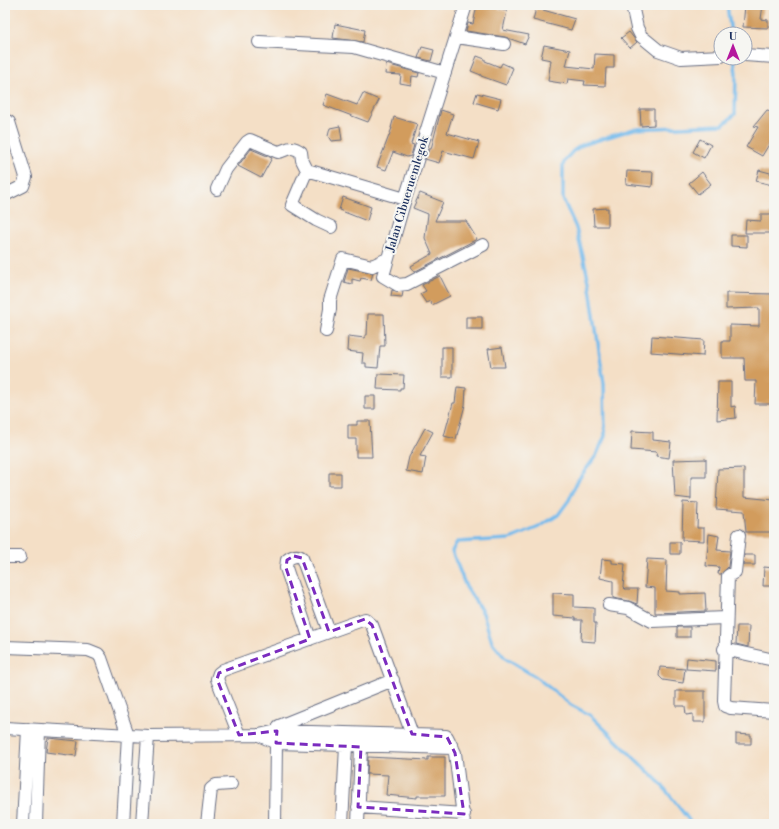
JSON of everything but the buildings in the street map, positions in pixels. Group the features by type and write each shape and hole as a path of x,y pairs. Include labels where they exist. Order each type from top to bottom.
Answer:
{"street":[{"name":"Jalan Cibueruemlegok","path":"466,5 405,199 383,276 398,285 407,284 483,245"},
{"path":"632,5 639,32 647,42 658,50 680,58 713,56"},
{"path":"456,37 504,44"},
{"path":"259,42 354,47 444,73"},
{"path":"753,56 774,57"},
{"path":"5,120 9,122 26,177 24,186 5,195"},
{"path":"217,189 226,169 249,140 278,152 287,148 297,149 301,152 306,170 292,205 316,220 331,227"},
{"path":"306,170 405,199"},
{"path":"326,331 330,300 343,259 372,266 387,258"},
{"path":"739,534 735,572 728,576 724,649 724,701 725,706 774,711"},
{"path":"310,639 286,568 287,560 290,558 297,556 302,558 329,632"},
{"path":"5,557 20,557"},
{"path":"609,605 628,608 652,621 725,618"},
{"path":"240,736 217,679 218,673 365,619 370,621 412,734"},
{"path":"5,647 88,650 98,654 103,663 128,735 123,824"},
{"path":"724,649 774,660"},
{"path":"275,824 277,737 279,726 393,680"},
{"path":"5,728 148,736 258,735 361,747 453,748"},
{"path":"23,824 34,729"},
{"path":"34,729 36,824"},
{"path":"277,737 412,734 445,735 448,737 453,748 464,819 358,807"},
{"path":"142,824 148,736"},
{"path":"342,824 346,746"},
{"path":"358,824 361,747"},
{"path":"207,824 208,799 211,789 216,785 231,784"}],"highlighted area":[{"path":"294,556 302,558 329,632 365,619 372,625 412,734 447,737 455,753 464,814 358,807 361,747 276,743 277,731 239,735 217,679 219,673 310,639 286,568 287,560"}],"waterway":[{"path":"727,5 730,26"},
{"path":"692,824 661,784 590,715 571,705 536,677 505,658 492,642 483,613 466,587 452,551 457,542 510,539 539,527 558,515 569,500 578,480 596,456 605,436 604,384 589,281 576,228 563,199 563,165 565,160 573,151 582,145 634,129 723,125 735,114 735,66"}]}
